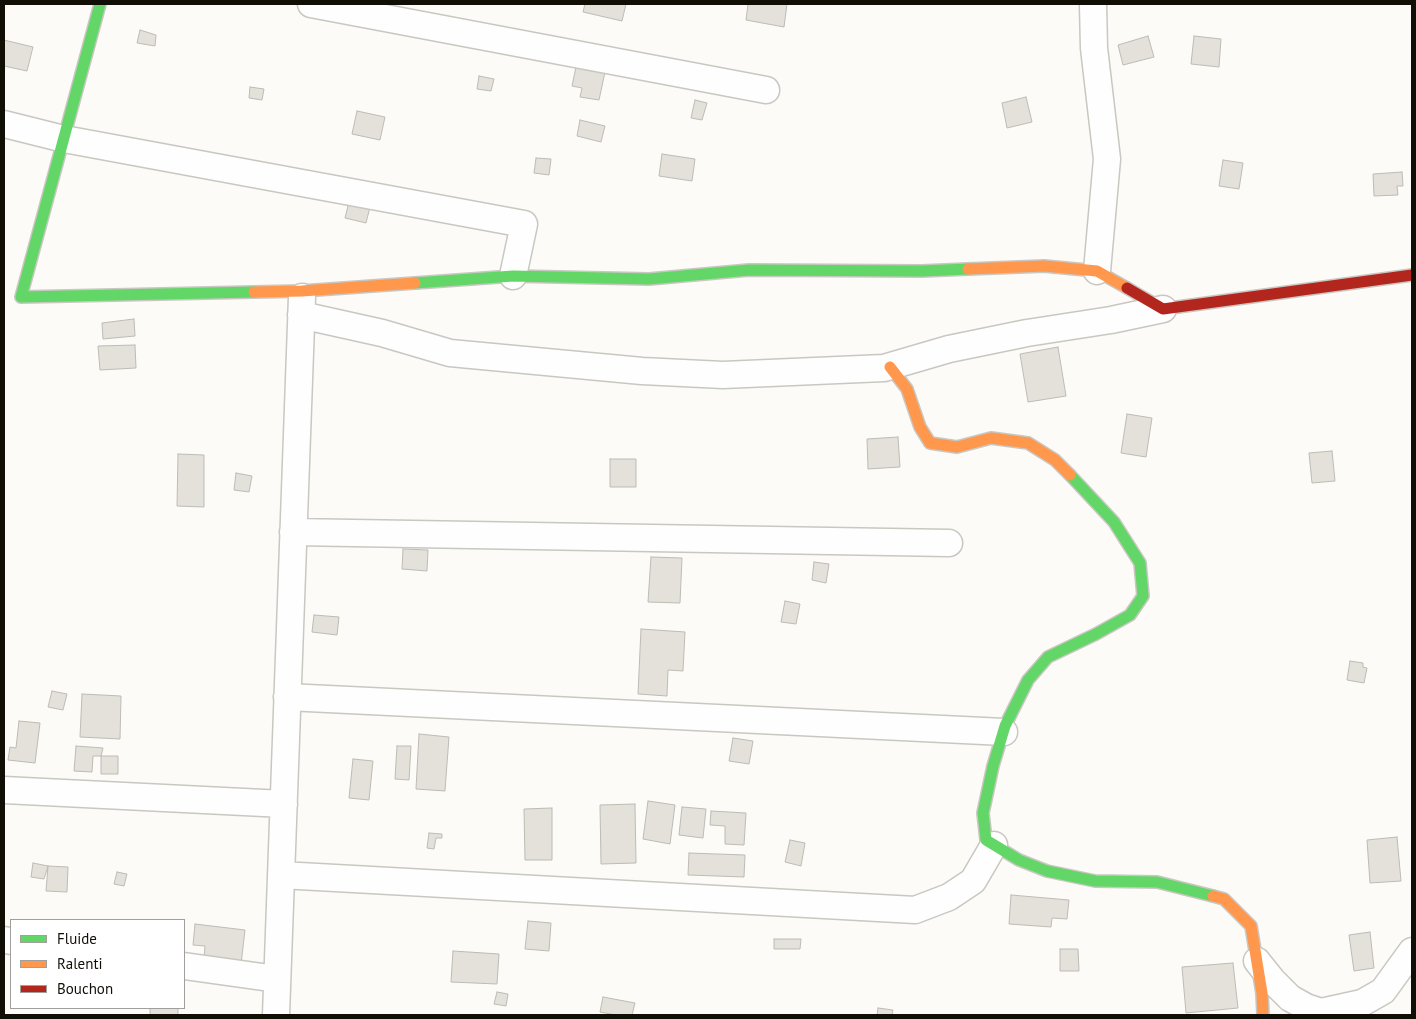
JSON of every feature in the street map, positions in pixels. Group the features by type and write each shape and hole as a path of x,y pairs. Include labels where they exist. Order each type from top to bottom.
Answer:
{"street":[{"path":"100,4 21,297 302,303 513,276 648,279 749,270 922,271 1044,266 1097,271 1163,308"},
{"path":"311,4 766,90"},
{"path":"1093,4 1094,48 1106,159 1097,271"},
{"path":"4,124 64,139 524,224 513,276"},
{"path":"302,303 382,333 450,353 623,369 723,374 826,372 890,367 949,349 1027,333 1111,320 1163,308 1412,275"},
{"path":"276,1015 302,303"},
{"path":"890,367 907,389 920,427 930,443 957,447 991,438 1028,443 1055,460 1114,522 1140,564 1143,596 1130,615 1048,657 1028,680 1005,726 993,766 983,813 986,840 1019,860 1047,871 1095,881 1157,882 1224,899 1251,926 1262,993 1263,1015"},
{"path":"293,532 949,543"},
{"path":"287,697 1004,732"},
{"path":"4,790 284,804"},
{"path":"281,875 915,910 949,897 973,881 994,845"},
{"path":"1257,961 1290,998 1317,1013 1362,1003 1383,990 1412,951"},
{"path":"185,966 277,979"}],"building":[{"path":"585,4 626,4 622,21 583,12"},
{"path":"748,4 787,4 784,27 746,20"},
{"path":"140,30 156,35 155,46 137,43"},
{"path":"1148,36 1154,57 1123,65 1118,45"},
{"path":"1194,36 1221,39 1219,67 1191,64"},
{"path":"4,40 33,47 27,71 4,66"},
{"path":"576,67 605,72 599,100 580,97 582,88 572,86"},
{"path":"479,76 494,79 491,91 477,89"},
{"path":"250,87 264,89 262,100 249,98"},
{"path":"1026,97 1032,122 1007,128 1002,103"},
{"path":"695,100 707,103 702,120 691,118"},
{"path":"357,111 385,117 380,140 352,134"},
{"path":"580,120 605,126 601,142 577,136"},
{"path":"662,154 695,159 692,181 659,176"},
{"path":"536,158 551,159 549,175 534,173"},
{"path":"1223,160 1243,163 1239,189 1219,186"},
{"path":"1402,172 1403,186 1397,186 1398,195 1374,196 1373,174"},
{"path":"349,202 370,207 366,223 345,218"},
{"path":"134,319 135,336 103,339 102,323"},
{"path":"135,345 136,368 100,370 98,346"},
{"path":"1058,347 1066,396 1028,402 1020,354"},
{"path":"1127,414 1152,418 1146,457 1121,453"},
{"path":"898,437 900,467 868,469 867,439"},
{"path":"1332,451 1335,481 1312,483 1309,453"},
{"path":"178,454 204,455 204,507 177,506"},
{"path":"610,459 636,459 636,487 610,487"},
{"path":"236,473 252,476 249,492 234,490"},
{"path":"403,549 428,550 427,571 402,569"},
{"path":"651,557 682,558 680,603 648,602"},
{"path":"814,562 829,564 826,583 812,580"},
{"path":"785,601 800,604 796,624 781,622"},
{"path":"314,615 339,617 337,635 312,632"},
{"path":"641,629 685,632 683,671 668,670 667,696 638,694"},
{"path":"1350,661 1363,663 1363,667 1367,668 1364,683 1347,680"},
{"path":"52,691 67,694 63,710 48,707"},
{"path":"82,694 121,696 120,739 80,737"},
{"path":"19,721 40,723 35,763 8,760 10,747 16,748"},
{"path":"419,734 449,737 445,791 416,789"},
{"path":"733,738 753,741 749,764 729,761"},
{"path":"76,746 103,748 101,756 93,756 92,772 74,771"},
{"path":"397,746 411,746 409,780 395,779"},
{"path":"101,756 118,756 118,774 101,774"},
{"path":"353,759 373,761 369,800 349,798"},
{"path":"648,801 675,805 670,844 643,839"},
{"path":"635,804 636,863 601,864 600,805"},
{"path":"682,807 706,809 703,838 679,835"},
{"path":"552,808 552,860 525,860 524,809"},
{"path":"711,811 746,813 744,845 725,844 725,826 710,825"},
{"path":"429,833 442,834 442,838 436,838 434,849 427,848"},
{"path":"1397,837 1401,881 1370,883 1367,840"},
{"path":"790,840 805,843 801,866 785,862"},
{"path":"689,853 745,855 744,877 688,875"},
{"path":"33,863 48,866 44,879 31,877"},
{"path":"48,866 68,867 67,892 46,891"},
{"path":"117,872 127,874 124,886 114,884"},
{"path":"1011,895 1069,900 1067,919 1052,918 1051,927 1009,924"},
{"path":"528,921 551,923 549,951 525,949"},
{"path":"195,924 245,930 241,964 204,959 205,946 193,945"},
{"path":"1370,932 1374,968 1354,971 1349,935"},
{"path":"774,939 801,939 800,949 774,949"},
{"path":"1060,949 1078,949 1079,971 1060,971"},
{"path":"453,951 499,954 497,984 451,982"},
{"path":"1233,963 1238,1008 1186,1013 1182,967"},
{"path":"497,992 508,994 506,1006 494,1004"},
{"path":"603,997 635,1003 632,1015 600,1012"},
{"path":"878,1008 893,1010 892,1015 877,1015"},
{"path":"150,1009 178,1009 178,1015 150,1015"}],"traffic: fast":[{"path":"100,4 21,297 254,292"},
{"path":"415,283 513,276 649,279 749,270 922,271 968,269"},
{"path":"1070,475 1114,522 1140,563 1143,596 1130,615 1048,657 1028,680 1005,726 993,766 983,813 986,840 1019,860 1047,871 1095,881 1157,882 1213,896"}],"traffic: slow":[{"path":"968,269 1044,266 1097,271 1127,288"},
{"path":"254,292 302,291 415,283"},
{"path":"890,367 907,389 920,427 930,443 957,447 991,438 1028,443 1055,460 1070,475"},
{"path":"1213,896 1224,899 1251,926 1262,993 1263,1015"}],"traffic: jam":[{"path":"1127,288 1163,309 1412,275"}]}
